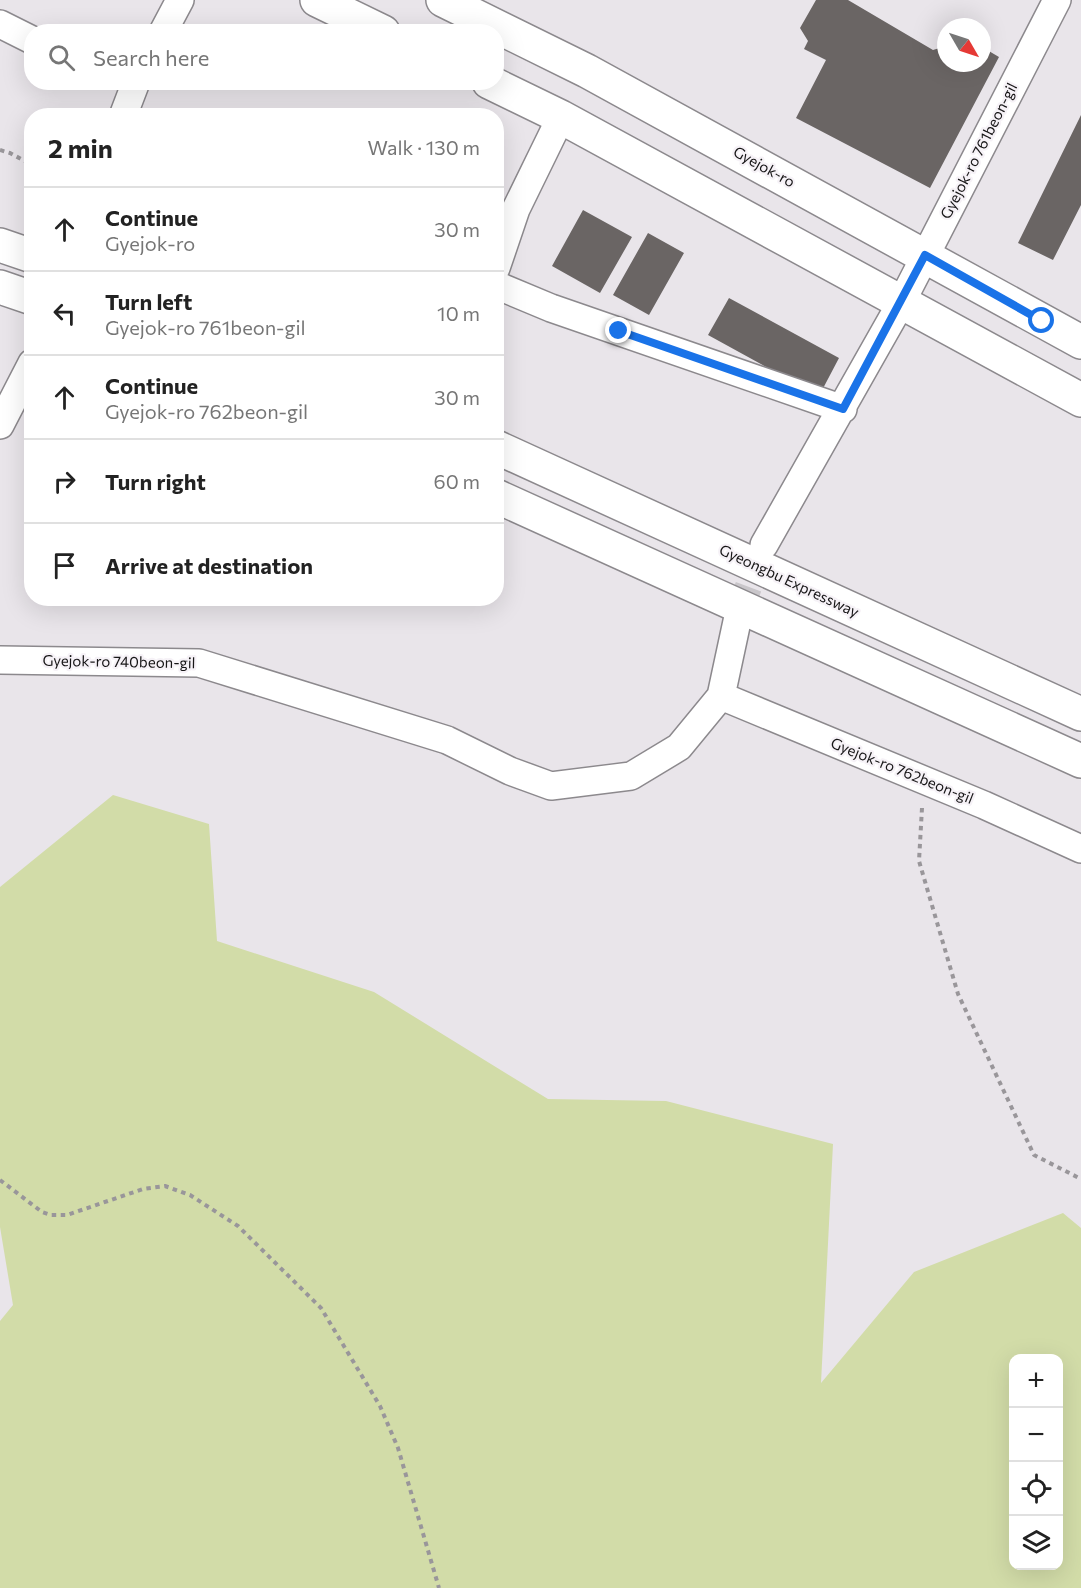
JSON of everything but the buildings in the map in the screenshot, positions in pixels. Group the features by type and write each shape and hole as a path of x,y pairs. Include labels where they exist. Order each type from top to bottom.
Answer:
{"main road":[{"path":"317,0 366,24"},
{"name":"Gyejok-ro","path":"443,0 492,24"},
{"name":"Gyejok-ro","path":"504,30 587,71 1081,342"},
{"path":"504,89 561,117 1081,400"},
{"path":"0,245 24,253"},
{"path":"0,287 24,295"},
{"name":"Gyeongbu Expressway","path":"504,451 1081,714"},
{"path":"504,500 1081,761"}],"street":[{"path":"167,24 180,0"},
{"name":"Gyejok-ro 761beon-gil","path":"900,303 1057,0"},
{"path":"0,24 24,36"},
{"path":"125,108 128,90"},
{"path":"504,244 516,209 561,117"},
{"path":"504,288 551,308 843,409"},
{"path":"764,545 843,409 900,303"},
{"path":"0,425 24,378"},
{"path":"721,696 739,612"},
{"name":"Gyejok-ro 740beon-gil","path":"0,660 199,663 447,740 510,771 551,786 631,776 679,747 721,696"},
{"name":"Gyejok-ro 762beon-gil","path":"721,696 1081,849"}],"path":[{"path":"0,150 24,161"},
{"path":"923,780 919,861 958,994 1034,1155 1081,1179"},
{"path":"0,1180 42,1212 51,1215 67,1215 143,1189 165,1186 190,1195 238,1226 321,1308 380,1406 398,1448 439,1588"}],"green space":[{"path":"113,795 209,824 217,941 374,992 548,1099 666,1101 833,1144 821,1383 914,1272 1063,1213 1081,1228 1081,1588 0,1588 0,1321 13,1305 0,1227 0,887"}],"tunnel":[{"path":"739,612 763,548"}],"route":[{"path":"619,331 843,409 925,255 1042,321"}]}
